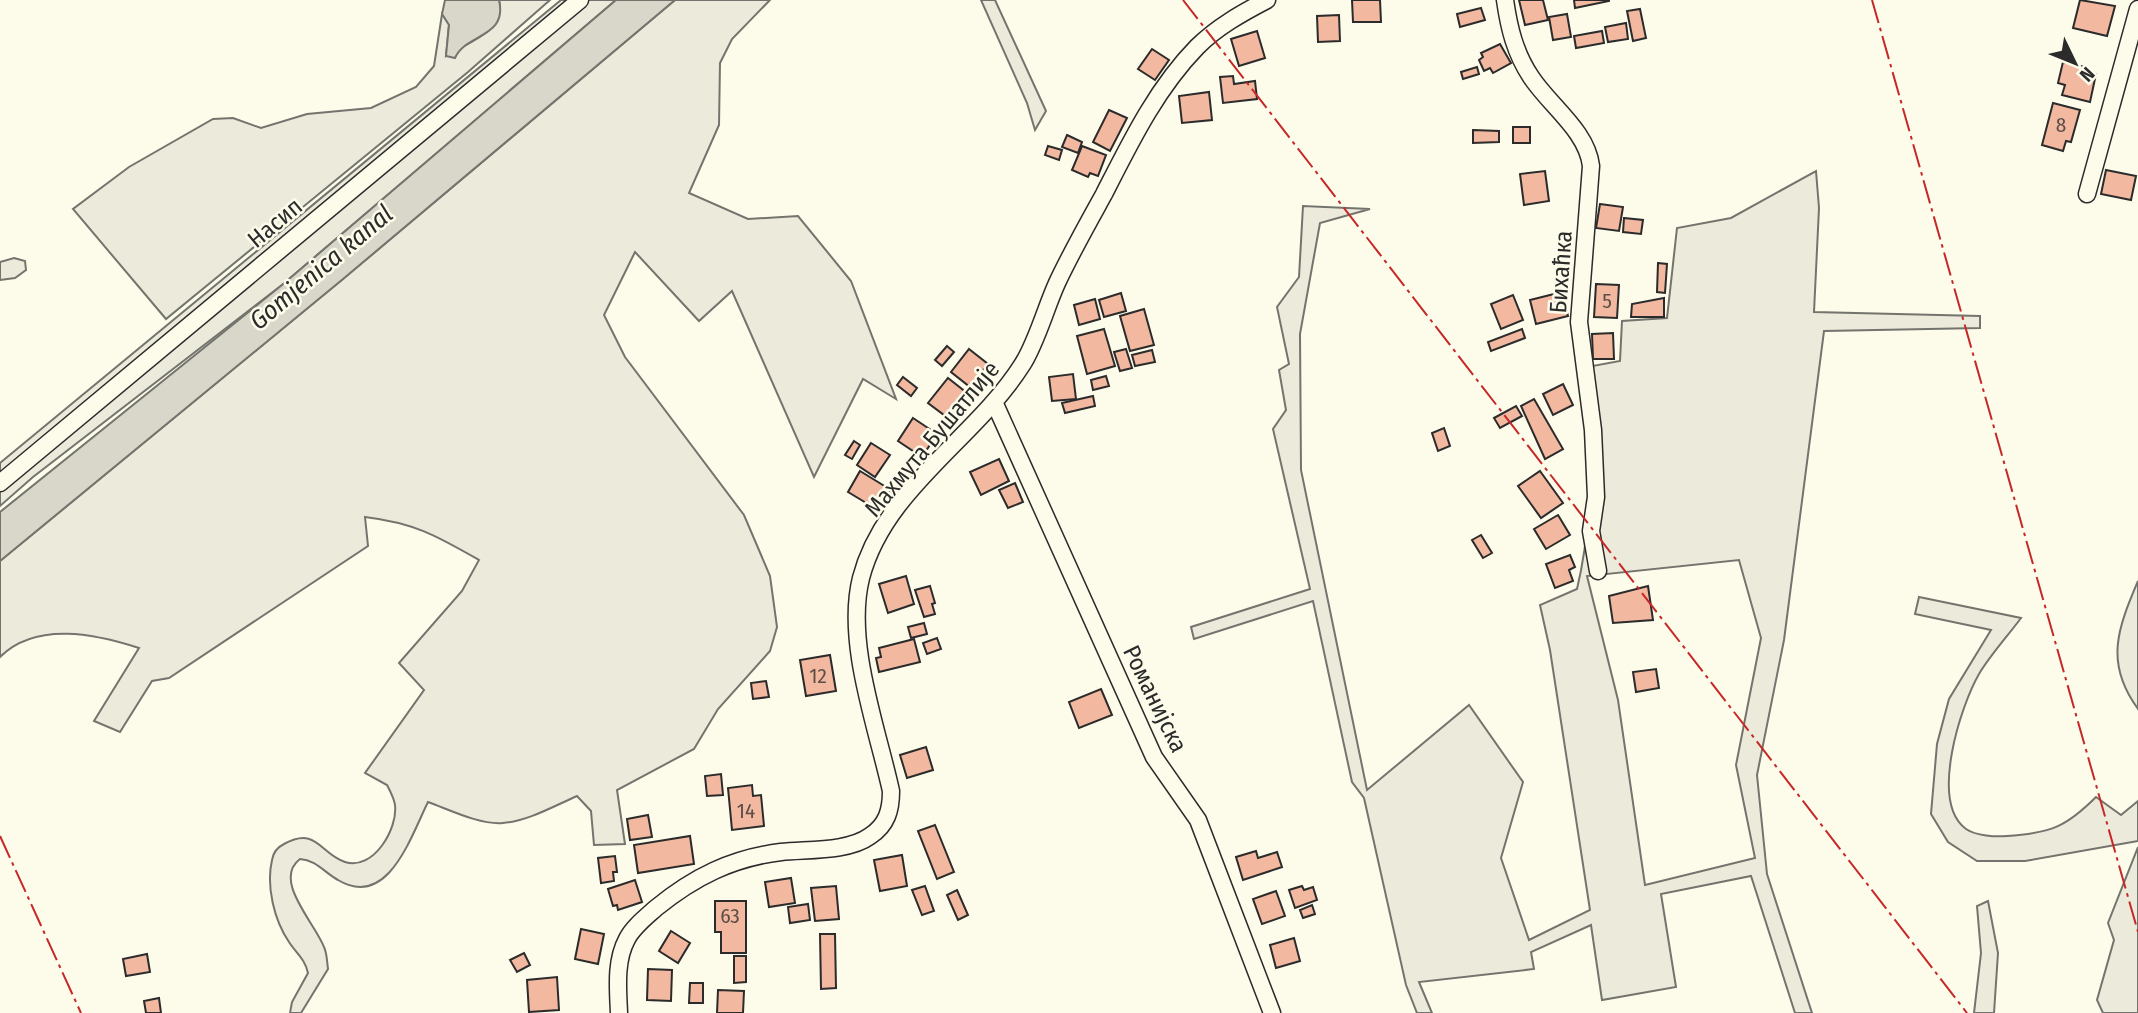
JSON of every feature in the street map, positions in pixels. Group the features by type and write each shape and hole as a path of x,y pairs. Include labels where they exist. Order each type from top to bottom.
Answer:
{"street":[{"name":"Насип","path":"0,483 580,0"},
{"name":"Махмута Бушатлије","path":"619,1013 619,974 627,937 674,894 723,865 756,856 849,844 868,838 884,824 891,808 891,791 860,653 855,606 862,575 880,535 930,469 995,404 1024,363 1059,279 1135,133 1168,81 1198,47 1221,27 1267,0"},
{"name":"Бихаћка","path":"1505,0 1510,33 1530,76 1589,147 1591,166 1579,322 1593,430 1596,497 1591,531 1598,571"},
{"path":"2087,194 2134,41 2138,9"},
{"name":"Романијска","path":"995,404 1154,757 1198,820 1272,1013"}],"shaded area":[{"path":"499,0 550,0 468,72 166,319 73,209 129,167 213,119 233,118 261,128 307,114 371,108 416,87 434,66 442,14 449,24 446,56 491,28 500,11"},
{"path":"561,0 616,0 282,285 33,477 0,506 0,463"},
{"path":"675,0 770,0 732,39 720,63 719,125 689,193 748,219 798,216 851,281 896,399 863,379 814,477 732,291 699,321 635,252 604,315 625,357 744,515 770,576 777,627 770,651 718,709 694,749 617,790 625,844 594,845 591,811 577,796 531,816 503,823 475,819 428,802 395,865 384,877 371,885 356,887 338,880 311,862 300,859 293,868 293,890 324,947 328,969 301,1013 290,1013 292,1002 308,973 275,913 270,881 273,855 284,844 304,838 318,843 345,862 356,863 365,860 382,846 393,825 394,802 387,785 365,773 424,690 399,663 462,591 479,560 425,532 398,523 365,517 368,546 169,678 152,681 120,732 94,721 139,648 86,635 48,635 31,638 0,657 0,561 343,279"},
{"path":"981,0 995,0 1046,111 1035,130 1027,103"},
{"path":"1816,171 1819,208 1814,312 1980,316 1980,328 1824,331 1784,640 1757,775 1767,874 1812,1013 1795,1013 1751,876 1661,894 1676,987 1602,1000 1591,925 1531,952 1534,969 1419,982 1432,1013 1417,1013 1406,985 1364,798 1352,782 1313,601 1194,639 1191,627 1310,589 1273,429 1286,410 1279,370 1289,364 1277,307 1299,277 1303,206 1370,209 1320,223 1300,334 1301,470 1367,790 1469,705 1523,782 1501,858 1529,940 1590,910 1550,650 1540,605 1577,589 1583,561 1590,478 1587,367 1620,361 1622,321 1667,318 1677,228 1731,218","holes":["1739,560 1761,638 1736,765 1755,858 1645,885 1618,700 1587,576"]},
{"path":"14,258 25,261 26,270 15,278 0,280 0,262"},
{"path":"2138,581 2138,709 2121,676 2118,645 2125,614"},
{"path":"1919,597 2021,618 1979,674 1957,730 1949,776 1950,798 1955,816 1966,829 1980,835 1997,836 2035,833 2066,822 2096,797 2121,815 2138,801 2138,841 2025,861 1977,861 1948,842 1931,814 1937,744 1949,699 1991,630 1915,614"},
{"path":"2138,847 2138,1013 2103,1013 2097,1000 2114,940 2108,923"},
{"path":"1988,901 1998,953 1994,1013 1974,1013 1981,953 1977,906"}],"water":[{"path":"445,0 499,0 497,22 485,34 460,50 455,58 446,56 449,25 442,14"},
{"name":"Gomjenica kanal","path":"616,0 675,0 343,279 0,561 0,512 282,285"}],"building":[{"path":"1352,0 1380,0 1381,22 1353,22"},
{"path":"1519,0 1543,0 1548,20 1525,25"},
{"path":"1574,0 1609,0 1609,1 1575,8"},
{"path":"2080,0 2115,6 2107,36 2073,28"},
{"path":"1481,8 1485,20 1460,27 1457,14"},
{"path":"1640,9 1646,38 1633,41 1627,11"},
{"path":"1567,14 1571,37 1553,40 1549,17"},
{"path":"1339,15 1340,41 1318,42 1317,16"},
{"path":"1626,23 1628,39 1608,42 1605,27"},
{"path":"1257,31 1265,58 1239,66 1231,39"},
{"path":"1602,31 1604,43 1576,48 1574,36"},
{"path":"1500,44 1511,63 1493,73 1490,68 1484,71 1479,60 1483,57 1481,53"},
{"path":"1152,49 1169,60 1155,80 1138,69"},
{"path":"2063,62 2085,67 2084,72 2096,74 2090,102 2062,95 2065,85 2058,83"},
{"path":"1477,67 1479,74 1463,79 1461,72"},
{"path":"1233,76 1234,84 1255,81 1257,99 1223,103 1220,77"},
{"path":"1209,92 1212,120 1182,123 1179,96"},
{"path":"2053,103 2080,110 2071,142 2066,141 2063,151 2042,145"},
{"path":"1109,110 1127,118 1110,151 1093,142"},
{"path":"1513,127 1530,127 1530,143 1513,143"},
{"path":"1473,130 1499,131 1499,142 1473,143"},
{"path":"1067,135 1082,142 1078,153 1062,147"},
{"path":"1048,146 1062,150 1059,160 1045,155"},
{"path":"1082,146 1106,155 1098,176 1090,173 1088,177 1072,170"},
{"path":"2106,170 2136,176 2131,200 2101,194"},
{"path":"1545,171 1549,201 1524,205 1520,174"},
{"path":"1600,204 1623,207 1619,231 1596,228"},
{"path":"1624,218 1643,220 1641,234 1623,232"},
{"path":"1658,263 1667,264 1665,293 1657,292"},
{"path":"1596,284 1619,285 1617,318 1594,317"},
{"path":"1562,292 1568,316 1536,324 1530,300"},
{"path":"1121,293 1126,311 1104,317 1099,300"},
{"path":"1513,295 1523,320 1501,329 1491,304"},
{"path":"1664,298 1664,317 1631,317 1632,304"},
{"path":"1095,299 1100,319 1079,325 1074,305"},
{"path":"1144,309 1154,345 1130,351 1120,316"},
{"path":"1104,329 1115,366 1087,374 1077,336"},
{"path":"1522,329 1525,338 1491,351 1488,342"},
{"path":"1613,333 1614,359 1593,359 1592,334"},
{"path":"947,346 954,352 942,366 935,360"},
{"path":"969,349 988,364 970,387 951,372"},
{"path":"1126,349 1132,368 1120,371 1114,352"},
{"path":"1152,350 1155,362 1135,366 1132,355"},
{"path":"1073,374 1076,399 1052,401 1049,377"},
{"path":"1106,376 1109,386 1093,390 1091,380"},
{"path":"903,377 917,388 911,396 897,385"},
{"path":"948,378 967,393 948,418 928,403"},
{"path":"1563,384 1573,405 1553,415 1543,394"},
{"path":"1093,396 1095,406 1065,413 1062,403"},
{"path":"1534,399 1563,449 1545,459 1521,406"},
{"path":"1516,406 1522,416 1500,428 1494,418"},
{"path":"913,418 937,434 922,457 898,441"},
{"path":"1444,428 1450,446 1438,451 1432,433"},
{"path":"854,441 860,445 852,459 845,455"},
{"path":"871,443 890,455 875,477 857,465"},
{"path":"999,459 1009,481 981,495 970,472"},
{"path":"860,471 891,490 878,510 848,492"},
{"path":"1540,471 1563,503 1541,518 1518,486"},
{"path":"1015,483 1023,502 1008,508 999,490"},
{"path":"1558,515 1570,535 1546,549 1534,529"},
{"path":"1481,535 1492,553 1483,558 1472,540"},
{"path":"1570,555 1575,567 1569,570 1573,581 1555,588 1546,564"},
{"path":"906,576 914,604 888,613 879,584"},
{"path":"930,586 935,614 924,617 915,590"},
{"path":"1648,586 1653,620 1613,623 1609,596"},
{"path":"924,623 927,634 911,638 908,627"},
{"path":"937,638 941,649 927,654 923,643"},
{"path":"914,639 920,662 879,672 876,658 881,657 879,648"},
{"path":"830,655 836,691 806,696 800,660"},
{"path":"1656,669 1659,688 1636,692 1633,672"},
{"path":"766,681 769,697 753,699 751,683"},
{"path":"1101,689 1112,715 1079,728 1069,702"},
{"path":"926,747 933,770 907,778 900,755"},
{"path":"721,774 723,795 707,796 705,776"},
{"path":"752,785 753,796 761,795 764,826 732,830 728,788"},
{"path":"648,815 652,837 630,840 627,819"},
{"path":"935,825 954,872 937,879 918,831"},
{"path":"690,836 694,864 638,873 634,845"},
{"path":"1256,851 1258,858 1277,852 1282,867 1243,880 1236,857"},
{"path":"902,855 907,886 880,891 874,860"},
{"path":"615,856 617,872 613,872 614,881 601,883 598,858"},
{"path":"791,878 795,903 769,907 765,882"},
{"path":"635,880 642,902 618,910 617,905 613,906 608,889"},
{"path":"836,886 839,919 815,921 811,888"},
{"path":"925,886 934,911 922,915 912,890"},
{"path":"1302,886 1304,890 1313,887 1317,900 1295,908 1289,890"},
{"path":"957,890 968,915 958,920 947,895"},
{"path":"1276,891 1285,916 1262,924 1253,899"},
{"path":"715,901 746,901 746,953 721,953 721,932 715,932"},
{"path":"808,904 810,920 790,923 788,907"},
{"path":"1312,905 1315,914 1303,918 1300,910"},
{"path":"581,929 604,934 598,964 575,959"},
{"path":"671,931 690,943 678,963 659,951"},
{"path":"820,934 835,934 836,988 821,989"},
{"path":"1294,938 1300,961 1276,968 1270,945"},
{"path":"524,953 530,965 517,972 510,960"},
{"path":"147,954 150,972 126,976 123,959"},
{"path":"734,956 746,956 746,982 734,983"},
{"path":"648,969 672,970 671,1001 647,1000"},
{"path":"557,977 559,1010 529,1012 527,980"},
{"path":"690,983 703,983 703,1003 689,1003"},
{"path":"718,990 744,991 743,1013 717,1013"},
{"path":"159,998 161,1013 146,1013 144,1001"}],"power":[{"path":"1183,0 1967,1013"},
{"path":"1872,0 2138,932"},
{"path":"0,836 81,1013"}]}
